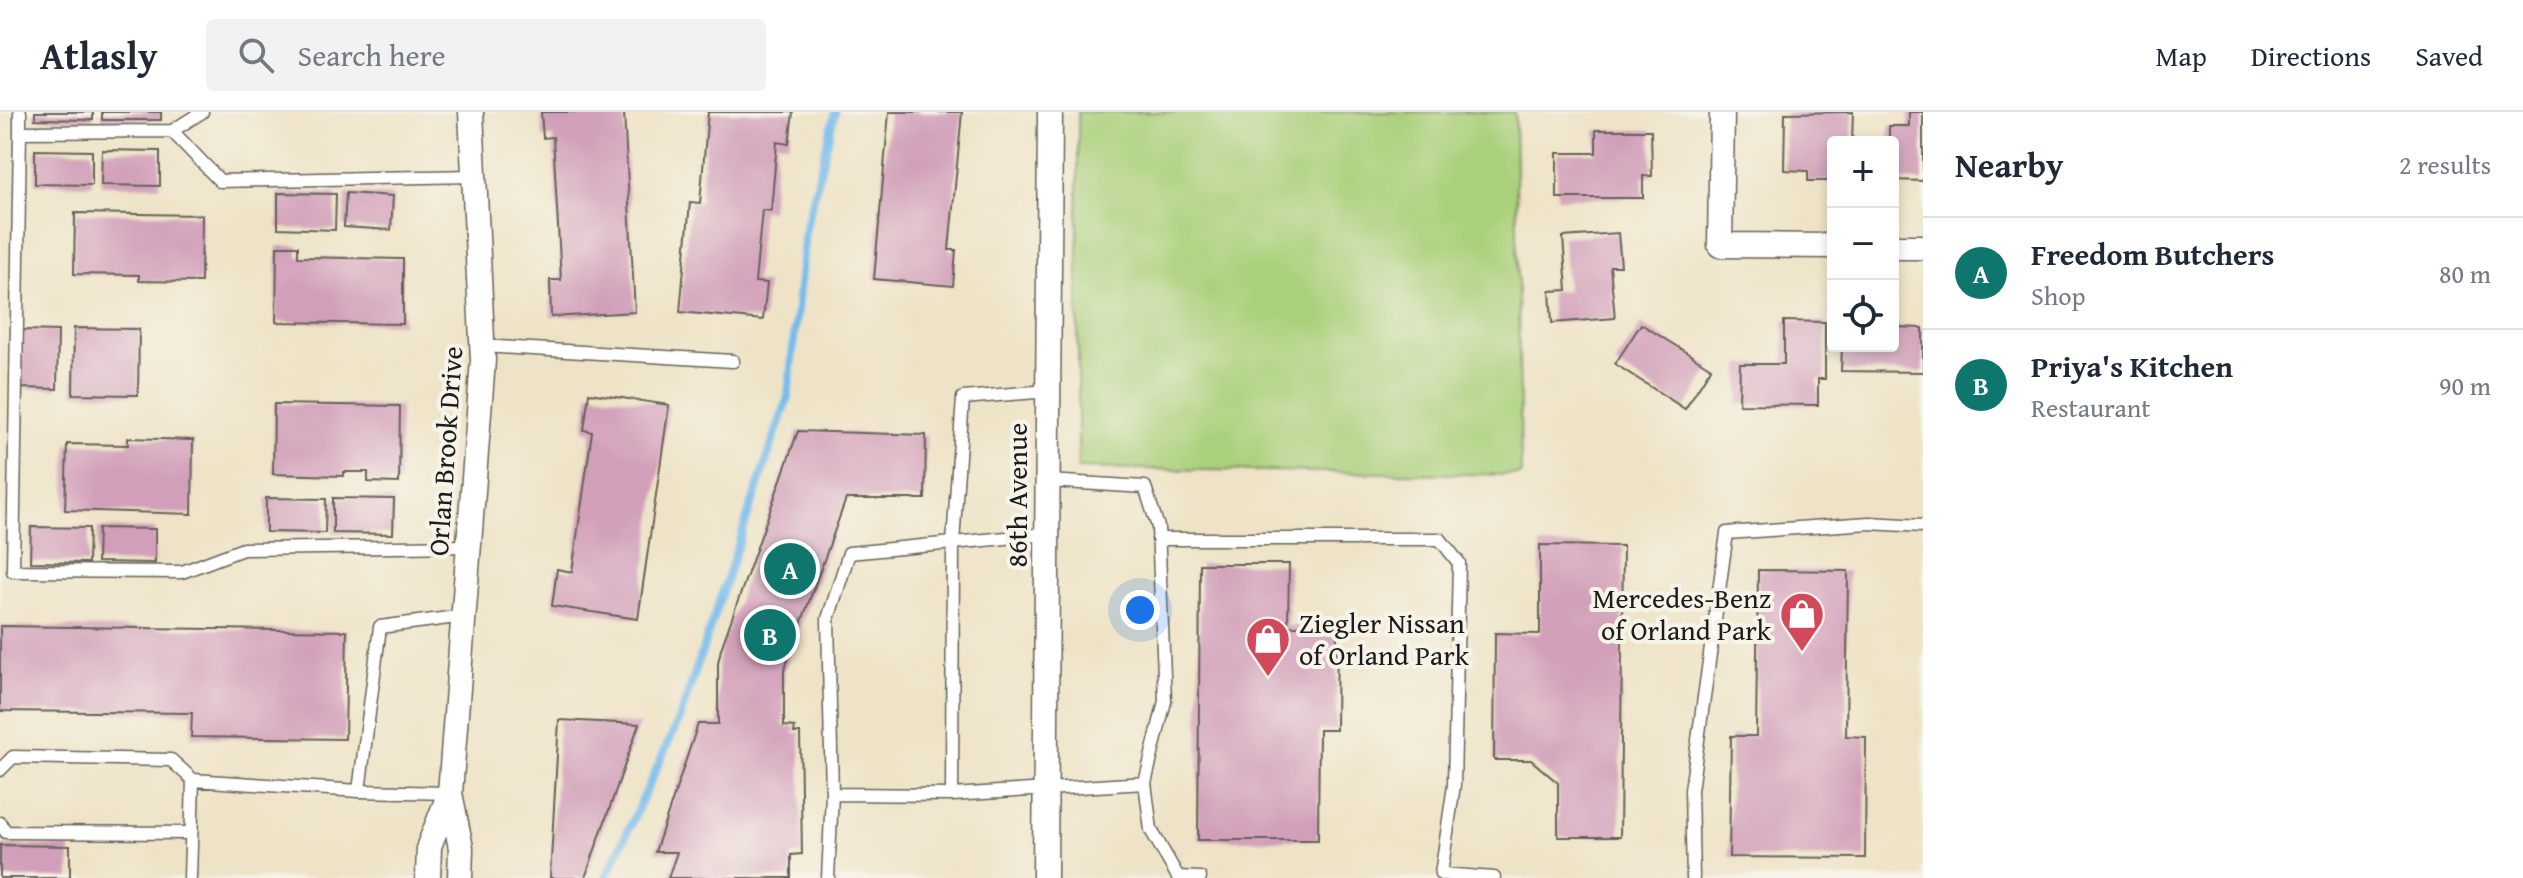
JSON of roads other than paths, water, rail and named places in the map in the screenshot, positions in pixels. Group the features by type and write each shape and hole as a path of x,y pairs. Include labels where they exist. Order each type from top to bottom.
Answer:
{"street":[{"name":"Orlan Brook Drive","path":"460,878 461,848 450,793 482,346 471,112"},
{"name":"86th Avenue","path":"1045,878 1050,112"},
{"path":"1722,112 1720,245 1827,246"},
{"path":"1899,247 1923,247"},
{"name":"Orlan Brook Drive","path":"428,878 429,846 450,793"}],"lane":[{"path":"20,112 13,571 182,572 243,549 469,546"},
{"path":"20,132 172,131 202,112"},
{"path":"172,131 220,181 474,176"},
{"path":"482,346 733,361"},
{"path":"952,795 953,543 963,398 1048,391"},
{"path":"1048,481 1145,487 1158,527 1165,701 1145,783 1151,830 1178,877 1200,878"},
{"path":"1693,878 1691,790 1727,533 1869,523 1923,526"},
{"path":"828,878 832,794 828,619 849,553 1047,534"},
{"path":"1158,539 1440,539 1459,563 1454,785 1437,877 1494,878"},
{"path":"359,791 380,627 464,616"},
{"path":"0,770 13,757 171,760 193,780 359,791 450,793"},
{"path":"190,878 193,780"},
{"path":"832,794 952,795 1145,783"},
{"path":"0,823 6,832 191,833"}],"waterway":[{"path":"606,878 679,720 788,397 805,231 835,112"}],"place":[{"name":"Freedom Butchers","path":"790,569"},
{"name":"Priya's Kitchen","path":"770,635"},
{"name":"Mercedes-Benz of Orland Park","path":"1802,653"},
{"name":"Ziegler Nissan of Orland Park","path":"1268,678"}]}
